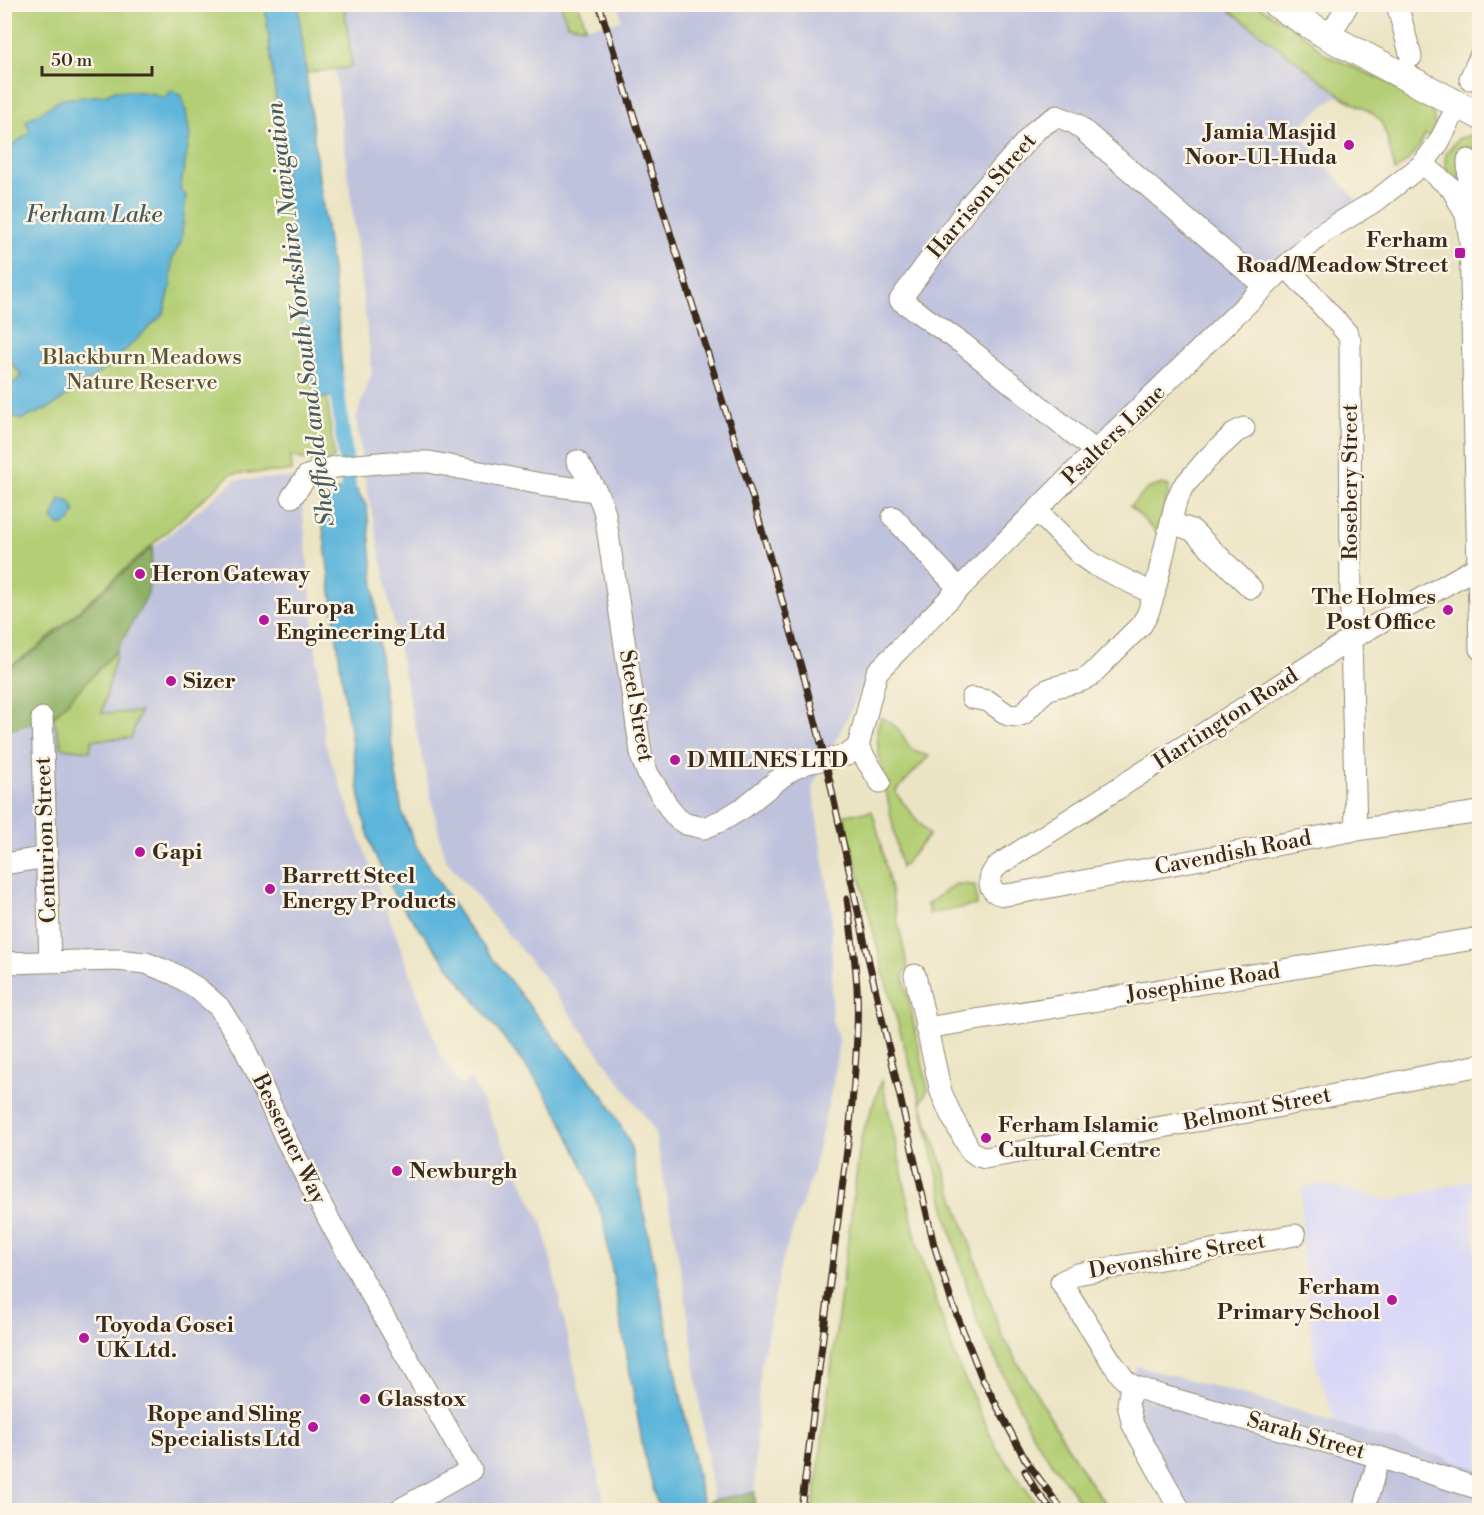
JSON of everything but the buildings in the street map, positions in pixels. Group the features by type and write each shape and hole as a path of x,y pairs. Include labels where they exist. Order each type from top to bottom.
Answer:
{"main road":[{"path":"1276,4 1329,38 1468,110"}],"street":[{"path":"1329,38 1348,4"},
{"path":"1397,4 1411,57"},
{"path":"1470,79 1479,56"},
{"name":"Psalters Lane","path":"858,747 877,672 1095,451 1264,286 1324,232 1377,200 1423,164 1438,142 1468,110"},
{"name":"Harrison Street","path":"1095,451 963,344 900,300 974,201 1037,129 1057,116 1076,124 1264,286"},
{"path":"1461,204 1466,199 1469,186 1468,160"},
{"path":"1423,164 1452,189 1466,215 1475,243 1479,649"},
{"name":"Rosebery Street","path":"1286,266 1347,333 1350,340 1351,639 1356,830"},
{"path":"972,698 988,701 1008,715 1017,716 1023,714 1047,690 1081,681 1090,676 1142,624 1148,613 1155,594 1175,505 1182,488 1207,459 1236,432 1244,428"},
{"name":"Steel Street","path":"577,460 596,491 605,514 642,759 648,774 678,819 694,827 704,828 743,808 793,769 807,763 847,755 858,747"},
{"path":"292,497 307,476 346,466 390,462 429,462 541,484 596,491"},
{"path":"1037,510 1083,557 1155,594"},
{"path":"893,517 959,589"},
{"path":"1171,523 1187,528 1198,535 1251,588"},
{"name":"Hartington Road","path":"990,885 993,869 1000,864 1351,639 1477,567"},
{"name":"Centurion Street","path":"42,718 50,961"},
{"path":"858,747 880,782"},
{"name":"Cavendish Road","path":"990,885 1002,895 1013,894 1356,830 1479,812"},
{"path":"4,864 46,857"},
{"name":"Josephine Road","path":"926,1028 1479,938"},
{"name":"Bessemer Way","path":"4,963 116,960 146,963 174,974 197,988 219,1007 244,1047 285,1139 471,1470 399,1510"},
{"name":"Belmont Street","path":"915,975 940,1092 970,1150 984,1158 1276,1107 1479,1065"},
{"name":"Devonshire Street","path":"1131,1385 1111,1361 1061,1282 1077,1274 1295,1235"},
{"path":"1131,1385 1128,1404 1133,1425 1180,1510"},
{"name":"Sarah Street","path":"1131,1385 1379,1456 1479,1489"},
{"path":"1364,1510 1379,1456"}],"shaded area":[{"path":"619,4 1223,4 1346,99 1336,96 1296,129 1356,200 1283,257 869,675 812,787 832,912 832,1020 839,1042 833,1083 812,1175 783,1257 760,1371 755,1492 713,1500 684,1286 654,1129 542,975 445,859 408,695 365,477 356,419 372,371 335,70 352,67 344,5 561,5 586,27 621,21"},
{"path":"297,478 302,504 325,744 440,1054 460,1085 471,1078 543,1225 606,1510 5,1510 5,732 52,719 103,713 117,650 149,594 154,547 235,480"},
{"name":"Ferham Primary School","path":"1472,1180 1480,1356 1479,1469 1335,1422 1314,1359 1302,1247 1302,1187 1329,1185 1390,1201"},
{"path":"1137,1366 1252,1397 1479,1469 1479,1510 1173,1510 1123,1390"}],"green space":[{"name":"Blackburn Meadows Nature Reserve","path":"5,5 265,5 307,372 320,399 327,397 334,458 317,463 291,456 292,471 231,474 38,647 5,669"},
{"path":"298,5 344,5 352,67 306,73"},
{"path":"561,5 579,5 586,27 567,24"},
{"path":"1223,5 1257,5 1307,37 1326,55 1385,81 1421,101 1430,108 1434,117 1435,126 1432,136 1425,135 1413,156 1395,171 1381,121 1371,112 1346,99"},
{"path":"1473,134 1474,148 1460,149 1459,187 1448,173 1445,164 1446,153 1458,139"},
{"path":"1162,484 1169,486 1159,535 1130,506 1148,489"},
{"path":"153,546 148,594 117,650 53,717 5,731 5,671 39,648"},
{"path":"117,650 102,713 140,712 131,738 92,740 90,751 62,748 53,717"},
{"path":"881,717 899,730 909,746 916,752 929,756 895,792 929,835 901,868 878,749 877,729"},
{"path":"872,811 908,968 903,974 928,1089 921,1103 887,986 844,815"},
{"path":"956,884 975,885 977,905 929,914 927,904"},
{"path":"882,1080 919,1252 957,1362 997,1449 1041,1510 813,1510 861,1138"},
{"path":"921,1103 1002,1336 1086,1477 1110,1510 1086,1510 1036,1441 978,1323 949,1226"},
{"path":"755,1492 755,1510 704,1510 703,1504 713,1500"}],"water":[{"path":"265,5 298,5 336,297 343,384 335,395 320,399 307,372"},
{"name":"Ferham Lake","path":"115,90 151,93 164,98 172,90 181,96 186,111 190,136 180,190 186,195 181,242 172,259 171,285 164,313 110,365 51,407 21,420 5,411 5,390 22,376 5,355 5,141 9,148 30,132 26,121 62,99 105,95"},
{"path":"356,489 367,507 383,689 402,813 416,846 463,920 541,1021 606,1099 630,1144 704,1510 659,1510 644,1453 603,1219 583,1166 557,1112 540,1085 396,898 373,851 363,816 342,679 320,505 329,491"},
{"path":"60,499 70,502 75,512 70,522 60,526 52,519"}],"waterway":[{"name":"Sheffield and South Yorkshire Navigation","path":"335,373 348,478 349,508"}],"railway":[{"path":"599,4 753,499 804,677 825,759 934,1245 951,1300 981,1376 1025,1459 1062,1510"},
{"path":"801,1510 854,1079 857,987 847,899"},
{"path":"1025,1471 1035,1489 1052,1510"}],"place":[{"name":"Jamia Masjid Noor-Ul-Huda","path":"1349,145"},
{"name":"Ferham Road/Meadow Street","path":"1460,253"},
{"name":"Heron Gateway","path":"140,574"},
{"name":"The Holmes Post Office","path":"1448,610"},
{"name":"Europa Engineering Ltd","path":"264,620"},
{"name":"Sizer","path":"171,681"},
{"name":"D MILNES LTD","path":"675,760"},
{"name":"Gapi","path":"140,852"},
{"name":"Barrett Steel Energy Products","path":"270,889"},
{"name":"Ferham Islamic Cultural Centre","path":"986,1138"},
{"name":"Newburgh","path":"397,1171"},
{"name":"Ferham Primary School","path":"1392,1300"},
{"name":"Toyoda Gosei UK Ltd.","path":"84,1338"},
{"name":"Glasstox","path":"365,1399"},
{"name":"Rope and Sling Specialists Ltd","path":"313,1427"}]}
